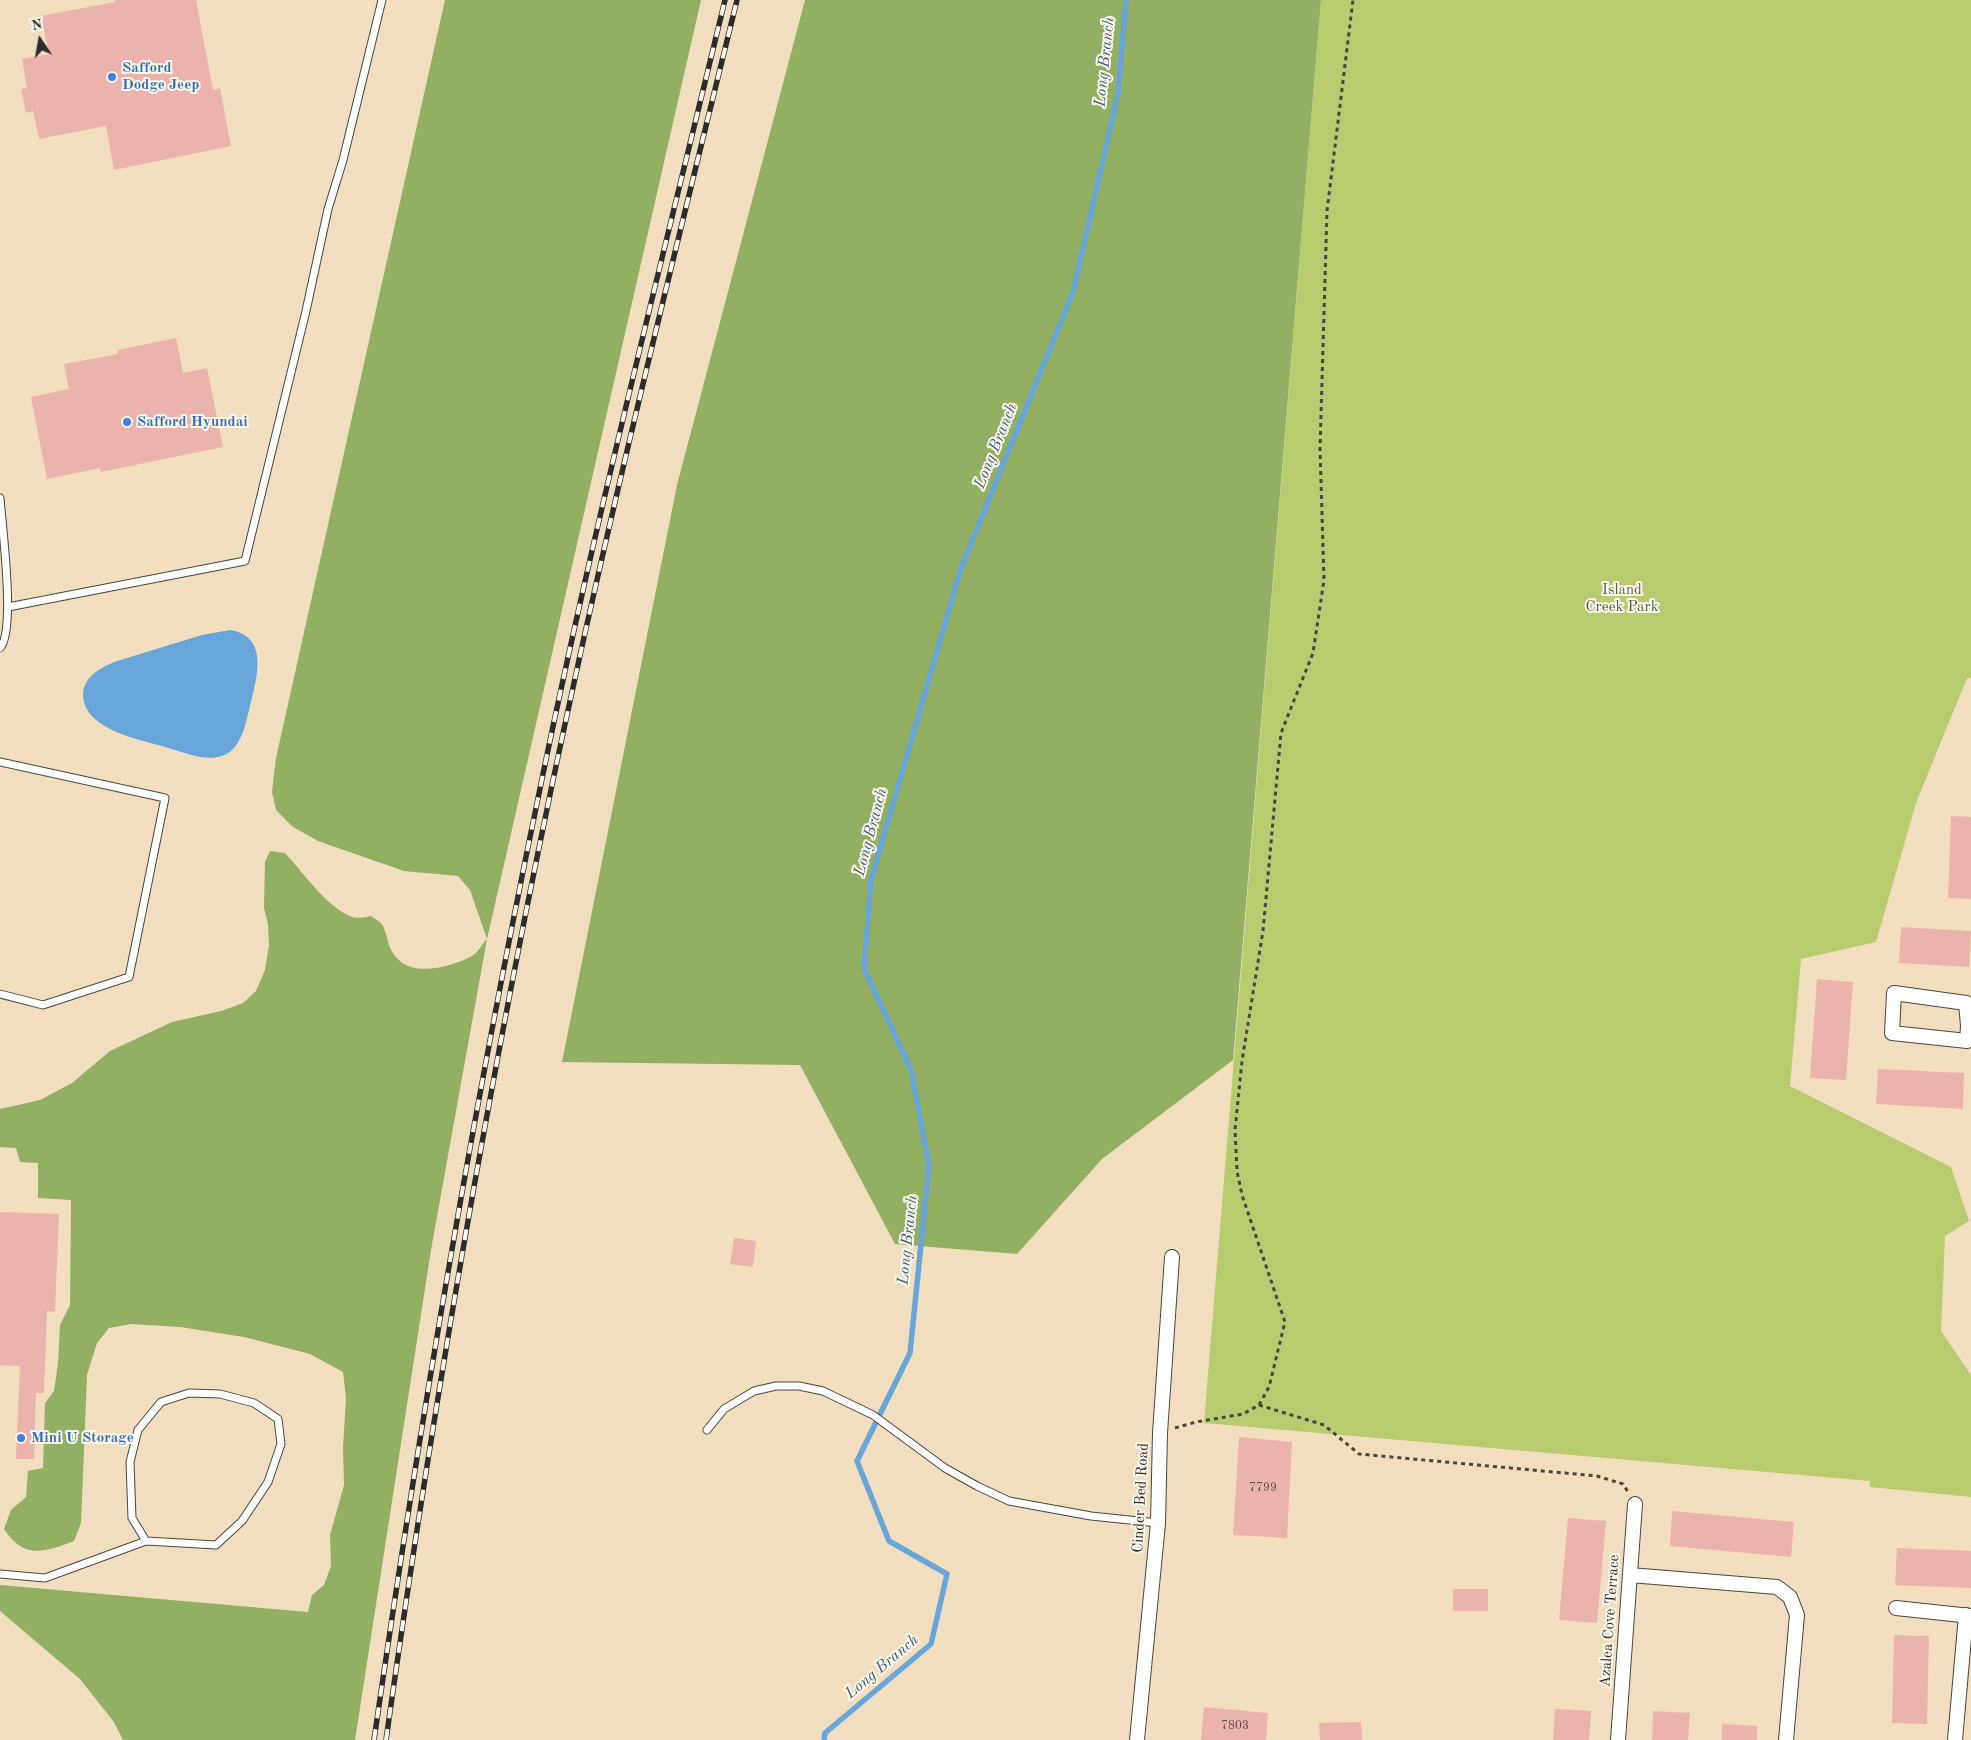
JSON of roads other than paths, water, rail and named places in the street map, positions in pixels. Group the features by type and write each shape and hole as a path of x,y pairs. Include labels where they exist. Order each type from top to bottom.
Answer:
{"street":[{"path":"1894,993 1966,1002 1970,1026 1966,1041 1892,1033 1894,993"},
{"name":"Cinder Bed Road","path":"1137,1740 1158,1523 1160,1433 1172,1258"},
{"name":"Azalea Cove Terrace","path":"1618,1740 1635,1504"},
{"path":"1630,1575 1777,1587 1790,1597 1797,1615 1786,1740"},
{"path":"1896,1608 1968,1615 1955,1740"}],"lane":[{"path":"8,607 245,561 306,311 328,209 343,160 382,0"},
{"path":"0,498 8,607 6,636 4,645 0,648"},
{"path":"0,762 165,798 129,977 43,1005 0,994"},
{"path":"707,1430 724,1409 754,1391 776,1386 799,1386 823,1390 873,1415 946,1468 977,1486 1009,1500 1090,1516 1158,1523"},
{"path":"0,1574 45,1578 146,1541 216,1545 242,1521 268,1482 281,1444 278,1419 254,1403 220,1394 188,1393 161,1402 138,1430 130,1462 132,1518 146,1541"}],"water":[{"path":"230,630 242,634 250,640 255,648 257,669 254,691 239,741 235,747 222,756 199,757 127,736 102,724 93,717 86,707 83,696 89,679 114,662 202,635"}],"waterway":[{"name":"Long Branch","path":"824,1740 825,1733 931,1644 947,1574 889,1541 857,1461 910,1353 929,1165 911,1070 864,968 871,880 961,568 1073,292 1118,94 1126,0"}],"railway":[{"path":"374,1740 428,1389 468,1156 513,924 557,707 603,504 725,0"},
{"path":"386,1740 427,1469 472,1198 550,794 617,495 737,0"}],"place":[{"name":"Safford Dodge Jeep","path":"112,77"},
{"name":"Safford Hyundai","path":"127,422"},
{"name":"Mini U Storage","path":"21,1438"}],"park label":[{"name":"Island Creek Park","path":"1622,598"}]}
